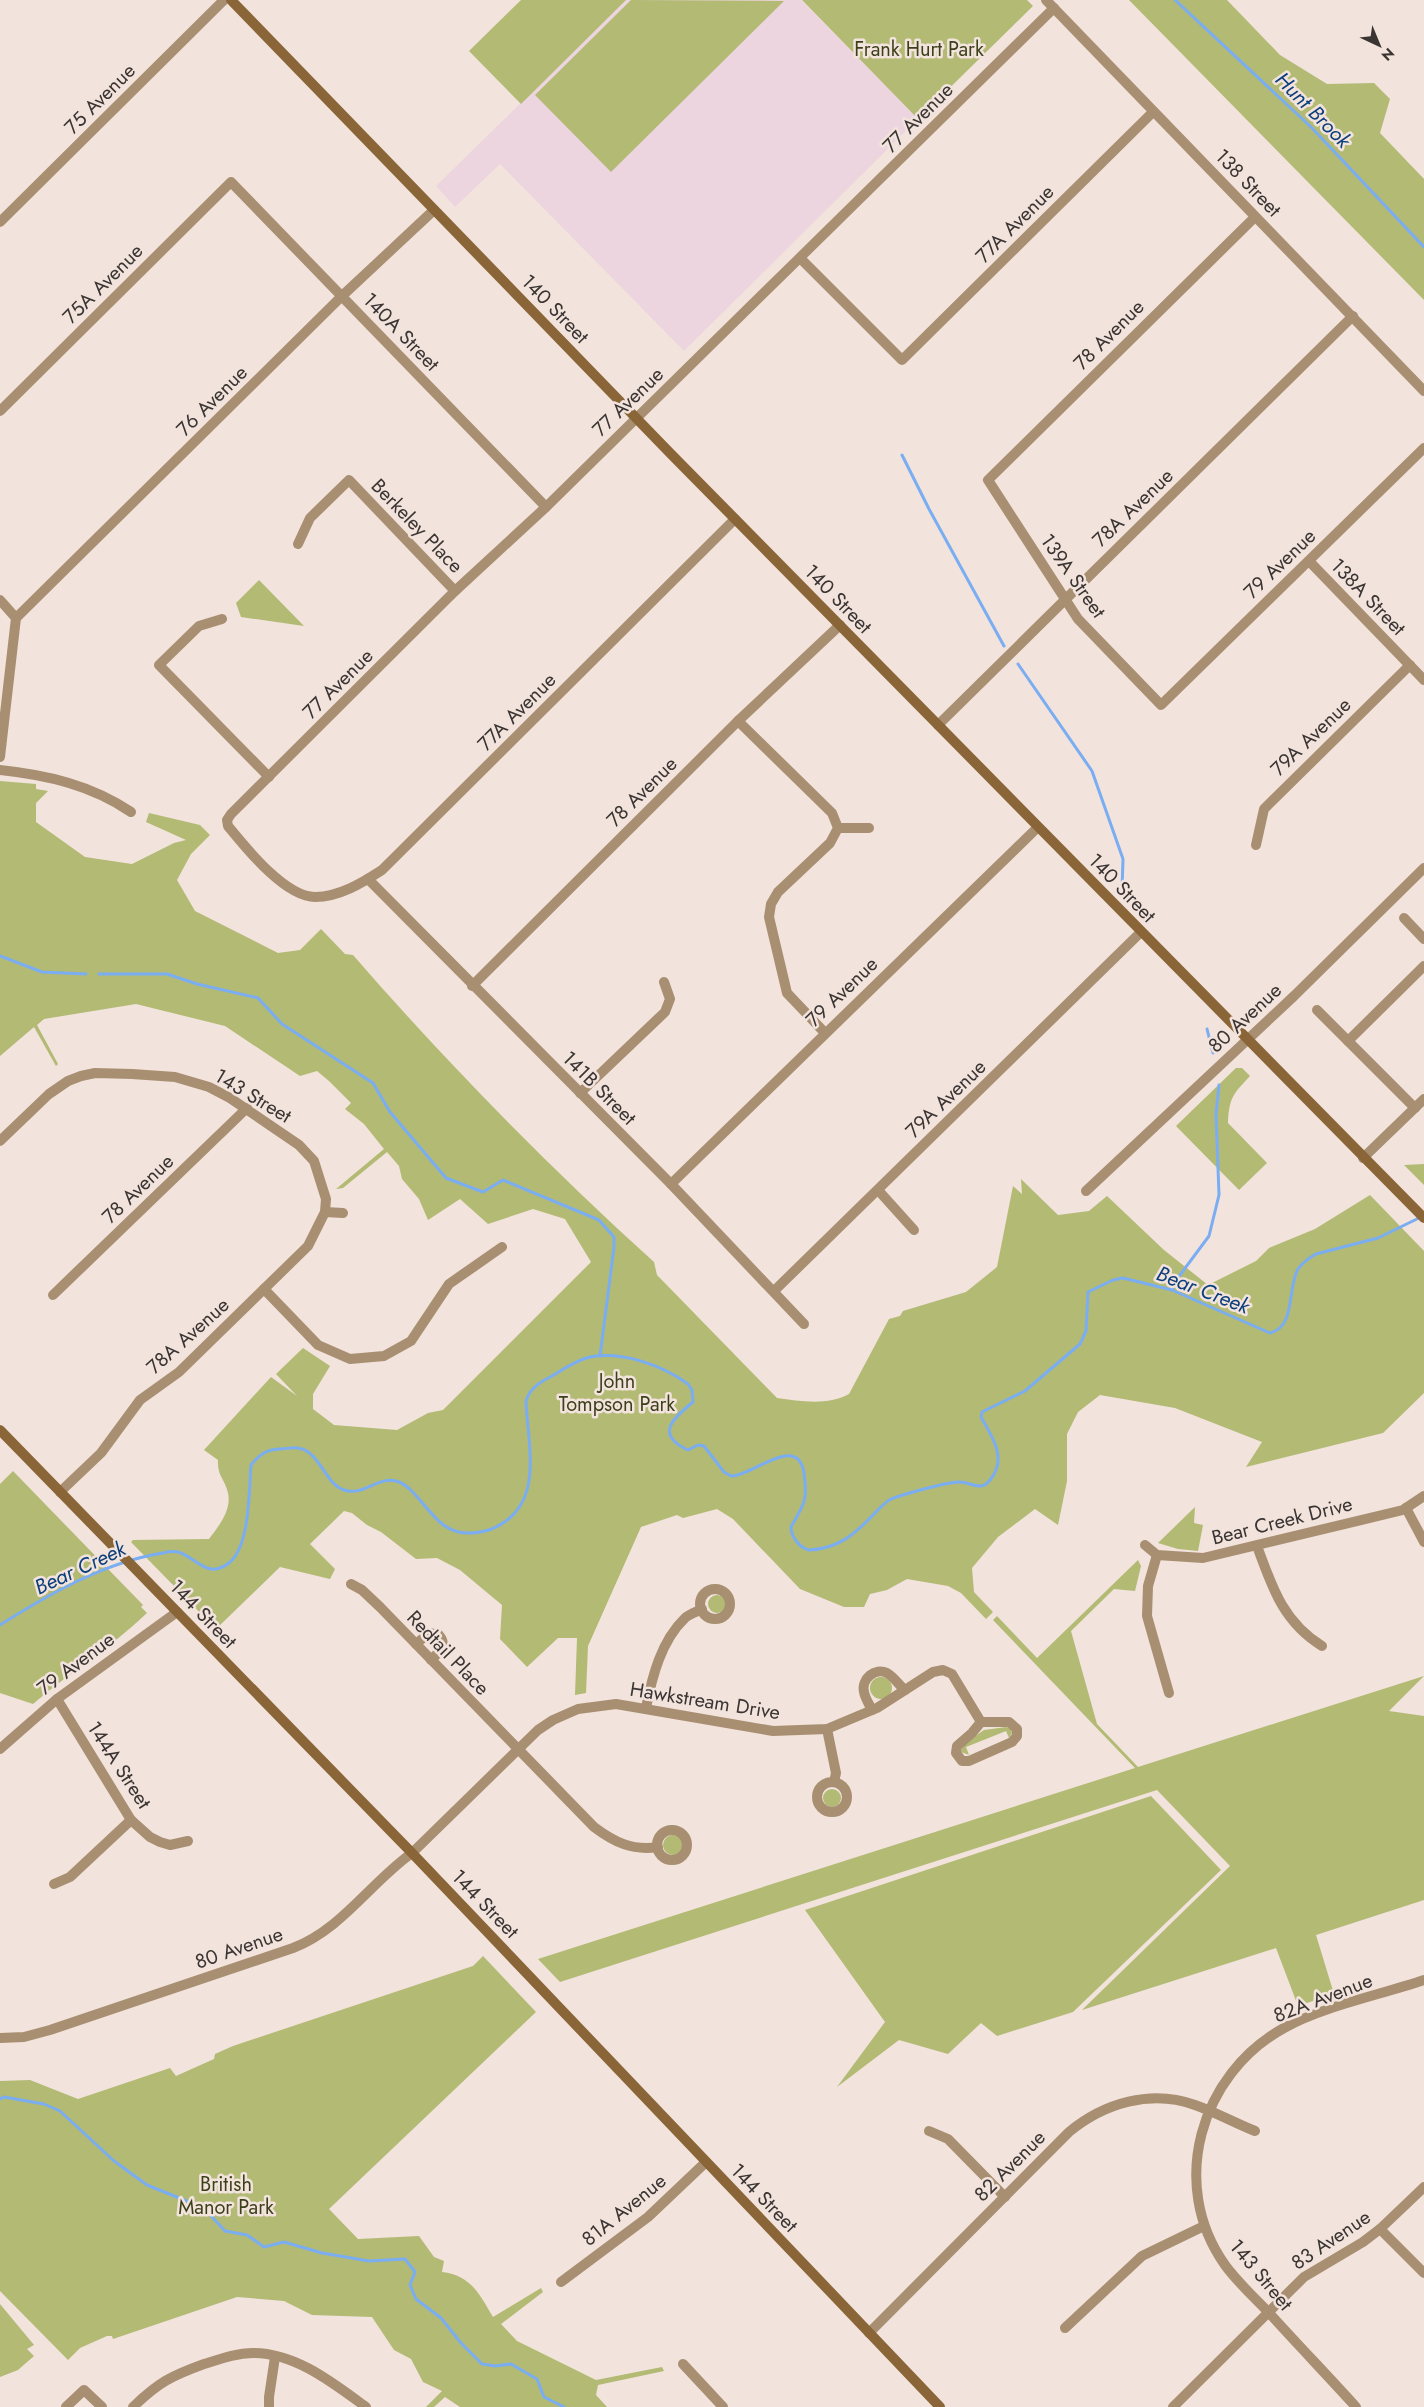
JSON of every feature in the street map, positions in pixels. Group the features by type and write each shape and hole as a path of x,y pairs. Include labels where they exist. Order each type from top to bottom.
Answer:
{"main road":[{"name":"140 Street","path":"231,0 735,519 1424,1218"},
{"name":"144 Street","path":"0,1430 412,1853 940,2407"}],"street":[{"name":"75 Avenue","path":"0,222 224,0"},
{"name":"138 Street","path":"1046,0 1424,391"},
{"name":"77 Avenue","path":"304,895 273,875 228,826 227,820 455,591 546,507 1054,8"},
{"name":"77A Avenue","path":"800,258 902,360 1153,112"},
{"name":"140A Street","path":"231,182 546,507"},
{"name":"75A Avenue","path":"0,411 231,182"},
{"name":"76 Avenue","path":"16,618 342,296 434,210"},
{"name":"78 Avenue","path":"988,480 1256,216"},
{"name":"78A Avenue","path":"938,726 1353,316"},
{"name":"79 Avenue","path":"1161,705 1424,448"},
{"name":"Berkeley Place","path":"298,544 310,518 349,480 455,591"},
{"name":"139A Street","path":"988,480 1078,619 1161,705"},
{"name":"77A Avenue","path":"304,895 314,898 329,896 344,891 382,870 735,519"},
{"name":"138A Street","path":"1309,561 1424,680"},
{"path":"0,600 16,618 0,757"},
{"path":"222,619 199,626 159,665 269,777"},
{"name":"78 Avenue","path":"472,986 738,721 840,625"},
{"name":"79A Avenue","path":"1256,845 1264,809 1410,665"},
{"path":"738,721 832,814 838,828"},
{"path":"0,770 58,778 117,802 130,812"},
{"name":"79 Avenue","path":"671,1184 825,1032 1038,827"},
{"path":"838,828 868,828"},
{"path":"825,1032 786,993 769,917 771,904 778,892 830,843 838,828"},
{"name":"80 Avenue","path":"1086,1191 1294,996 1424,868"},
{"name":"141B Street","path":"368,879 472,986 671,1184 804,1324"},
{"path":"1404,918 1424,938"},
{"name":"79A Avenue","path":"774,1291 1141,932"},
{"path":"1348,1041 1424,966"},
{"path":"580,1093 665,1012 670,999 664,982"},
{"path":"1317,1010 1415,1108"},
{"name":"143 Street","path":"0,1141 49,1094 68,1081 95,1073 175,1078 209,1087 247,1108 307,1152 318,1170 326,1199"},
{"path":"1363,1158 1424,1099"},
{"name":"78 Avenue","path":"53,1295 247,1108"},
{"path":"878,1190 914,1230"},
{"name":"78A Avenue","path":"60,1492 101,1453 140,1400 179,1372 308,1246 325,1212 326,1199"},
{"path":"325,1212 343,1213"},
{"path":"264,1289 318,1345 350,1359 384,1356 411,1342 449,1284 502,1247"},
{"name":"Bear Creek Drive","path":"1157,1555 1203,1558 1406,1508 1424,1496"},
{"path":"1406,1508 1424,1542"},
{"path":"1146,1546 1157,1555 1148,1586 1147,1616 1170,1693"},
{"path":"1256,1546 1281,1605 1303,1634 1322,1646"},
{"name":"Redtail Place","path":"350,1584 362,1590 519,1750 608,1837 626,1846 648,1849 658,1848"},
{"path":"646,1708 650,1684 664,1647 685,1618 702,1609"},
{"name":"79 Avenue","path":"0,1748 57,1700 177,1612"},
{"path":"416,1644 428,1633 439,1635 443,1645 440,1652 431,1660"},
{"name":"Hawkstream Drive","path":"412,1853 519,1750 554,1720 578,1709 616,1704 760,1730 790,1732 827,1729 872,1710 933,1672 943,1670 952,1674 981,1722"},
{"path":"872,1710 863,1686 872,1673 883,1672 888,1674 904,1690"},
{"name":"144A Street","path":"57,1700 132,1820 150,1837 160,1842 170,1845 188,1841"},
{"path":"981,1722 1009,1722 1017,1729 1016,1736 1012,1742 969,1761 962,1761 956,1753 957,1746 981,1722"},
{"path":"827,1729 836,1773 834,1782"},
{"path":"54,1884 70,1877 132,1820"},
{"name":"80 Avenue","path":"0,2038 24,2037 50,2030 306,1943 337,1922 397,1864 412,1853"},
{"name":"82A Avenue","path":"1209,2112 1221,2088 1234,2070 1250,2053 1276,2032 1306,2018 1424,1980"},
{"name":"82 Avenue","path":"869,2333 1069,2132 1083,2121 1108,2107 1144,2099 1161,2098 1183,2101 1255,2131"},
{"name":"143 Street","path":"1209,2112 1199,2139 1195,2185 1204,2226 1225,2264 1356,2407"},
{"path":"929,2131 948,2139 1004,2196"},
{"name":"81A Avenue","path":"561,2282 648,2217 706,2162"},
{"name":"83 Avenue","path":"1173,2407 1304,2277 1363,2242 1380,2229 1424,2187"},
{"path":"1065,2328 1142,2256 1204,2226"},
{"path":"1380,2229 1424,2273"},
{"path":"133,2407 157,2385 180,2372 236,2355 258,2353 275,2357 320,2374 366,2407"},
{"path":"269,2407 275,2357"},
{"path":"683,2364 723,2407"},
{"path":"66,2407 84,2390 102,2407"}],"shaded area":[{"path":"626,0 801,0 918,119 684,351 500,164 455,207 436,186"}],"green space":[{"path":"521,0 626,0 521,104 469,51"},
{"path":"631,0 784,1 611,172 535,95"},
{"name":"Frank Hurt Park","path":"802,0 1027,0 1033,6 918,119"},
{"path":"1129,0 1227,0 1280,55 1327,84 1374,83 1390,99 1380,133 1424,179 1424,300"},
{"path":"259,580 304,626 241,617 236,603"},
{"name":"John Tompson Park","path":"0,781 36,784 36,789 48,791 36,803 36,822 85,857 132,864 174,843 186,840 146,822 149,813 200,825 210,835 191,854 177,880 195,911 278,953 300,950 321,929 345,954 353,955 499,1113 575,1189 654,1262 657,1275 777,1398 823,1401 841,1398 849,1394 889,1319 900,1316 903,1311 966,1292 997,1267 1013,1186 1022,1194 1021,1179 1058,1215 1089,1211 1107,1196 1164,1250 1208,1285 1256,1261 1269,1248 1315,1229 1370,1195 1424,1251 1424,1393 1383,1433 1246,1467 1262,1442 1175,1408 1100,1395 1078,1412 1067,1434 1067,1481 1058,1525 1035,1509 998,1537 972,1568 974,1592 993,1612 986,1619 961,1593 948,1586 907,1579 887,1590 870,1594 864,1607 844,1607 800,1589 733,1519 717,1509 683,1518 677,1515 641,1527 588,1646 586,1693 575,1695 577,1638 558,1638 527,1667 500,1639 502,1605 460,1570 437,1558 416,1559 381,1532 367,1525 352,1513 344,1511 310,1544 335,1569 330,1579 280,1567 216,1629 131,1542 133,1540 209,1539 226,1512 229,1499 227,1488 220,1474 218,1460 204,1450 271,1377 297,1396 276,1374 303,1348 330,1366 313,1394 313,1409 334,1425 397,1430 428,1413 443,1410 591,1262 565,1219 533,1209 488,1224 460,1199 428,1220 419,1199 402,1179 399,1166 387,1152 343,1188 336,1189 384,1149 364,1124 345,1109 351,1103 317,1071 300,1076 225,1026 136,1004 44,1019 37,1025 58,1064 56,1066 34,1027 0,1056"},
{"path":"1236,1068 1242,1068 1250,1076 1233,1097 1229,1108 1228,1123 1267,1163 1239,1190 1176,1126"},
{"path":"1424,1164 1424,1185 1404,1165"},
{"path":"13,1471 143,1605 141,1607 147,1613 120,1637 33,1704 0,1693 0,1484"},
{"path":"1195,1507 1194,1523 1203,1525 1198,1551 1178,1549 1158,1543"},
{"path":"1138,1560 1141,1566 1135,1591 1114,1589 1071,1631 1097,1724 1138,1767 1424,1676 1389,1711 1424,1716 1424,1900 1316,1935 1334,1994 1298,2006 1276,1948 1082,2010 1230,1866 1157,1790 560,1982 538,1959 1135,1768 993,1620 997,1616 1037,1658"},
{"path":"717,1595 723,1598 726,1604 723,1610 717,1613 711,1610 708,1604 711,1598"},
{"path":"881,1677 891,1684 892,1688 885,1698 881,1699 871,1692 870,1688 877,1678"},
{"path":"1006,1727 1011,1729 1012,1733 1009,1738 1006,1731 966,1747 969,1755 961,1752 963,1745 984,1730"},
{"path":"832,1789 838,1792 841,1798 838,1804 832,1807 826,1804 823,1798 826,1792"},
{"path":"1151,1796 1221,1870 1073,2012 997,2036 981,2023 948,2054 899,2040 837,2087 885,2022 805,1910"},
{"path":"673,1835 680,1838 683,1845 680,1852 673,1855 666,1852 663,1845 666,1838"},
{"name":"British Manor Park","path":"483,1956 536,2012 329,2209 358,2239 419,2236 434,2257 444,2261 442,2272 460,2277 474,2287 493,2317 541,2288 543,2292 501,2324 517,2341 596,2380 662,2367 664,2371 598,2385 596,2395 607,2407 460,2407 445,2397 434,2407 426,2407 442,2391 423,2382 411,2359 394,2350 372,2317 312,2315 284,2301 237,2297 113,2339 112,2336 107,2336 80,2348 68,2360 0,2291 0,2081 30,2080 78,2099 170,2068 176,2076 214,2059 215,2054 233,2046 473,1966"},
{"path":"0,2304 34,2345 27,2349 34,2356 18,2370 0,2377"}],"waterway":[{"name":"Hunt Brook","path":"1175,0 1311,127 1424,247"},
{"path":"902,455 929,509 1004,646"},
{"path":"1018,664 1092,771 1123,859 1122,890"},
{"path":"0,956 42,972 86,974"},
{"path":"99,974 167,974 197,984 258,998 282,1024 373,1083 390,1112 446,1178 483,1192 503,1180 599,1220 614,1237 600,1356"},
{"path":"1207,1029 1213,1053"},
{"path":"1172,1290 1177,1279 1209,1236 1219,1195 1216,1114 1219,1085"},
{"name":"Bear Creek","path":"0,1625 78,1581 141,1557 176,1552 208,1568 221,1568 229,1563 236,1555 245,1532 251,1465 264,1453 274,1450 296,1448 305,1450 312,1455 331,1481 344,1490 358,1491 385,1481 399,1482 405,1485 439,1522 450,1529 467,1533 489,1530 507,1520 519,1508 526,1493 530,1476 526,1401 530,1392 540,1383 575,1362 590,1357 615,1356 641,1361 666,1371 688,1384 692,1390 693,1402 674,1420 669,1432 671,1438 688,1450 698,1445 704,1446 724,1472 731,1476 784,1456 793,1456 800,1461 804,1473 805,1496 802,1507 791,1527 794,1538 799,1544 809,1550 829,1547 853,1534 891,1499 924,1489 958,1482 979,1486 986,1484 995,1472 998,1456 993,1440 981,1417 982,1412 1025,1391 1080,1344 1086,1331 1088,1292 1113,1280 1123,1278 1172,1290 1270,1333 1284,1323 1290,1306 1295,1277 1298,1269 1306,1261 1316,1254 1378,1238 1421,1217"},
{"path":"0,2099 4,2097 44,2104 60,2111 114,2161 147,2185 204,2208 225,2231 247,2235 264,2247 284,2242 322,2253 369,2261 405,2259 415,2272 410,2285 416,2299 441,2318 461,2343 482,2364 495,2366 511,2364 537,2379 544,2397 564,2407"}]}
